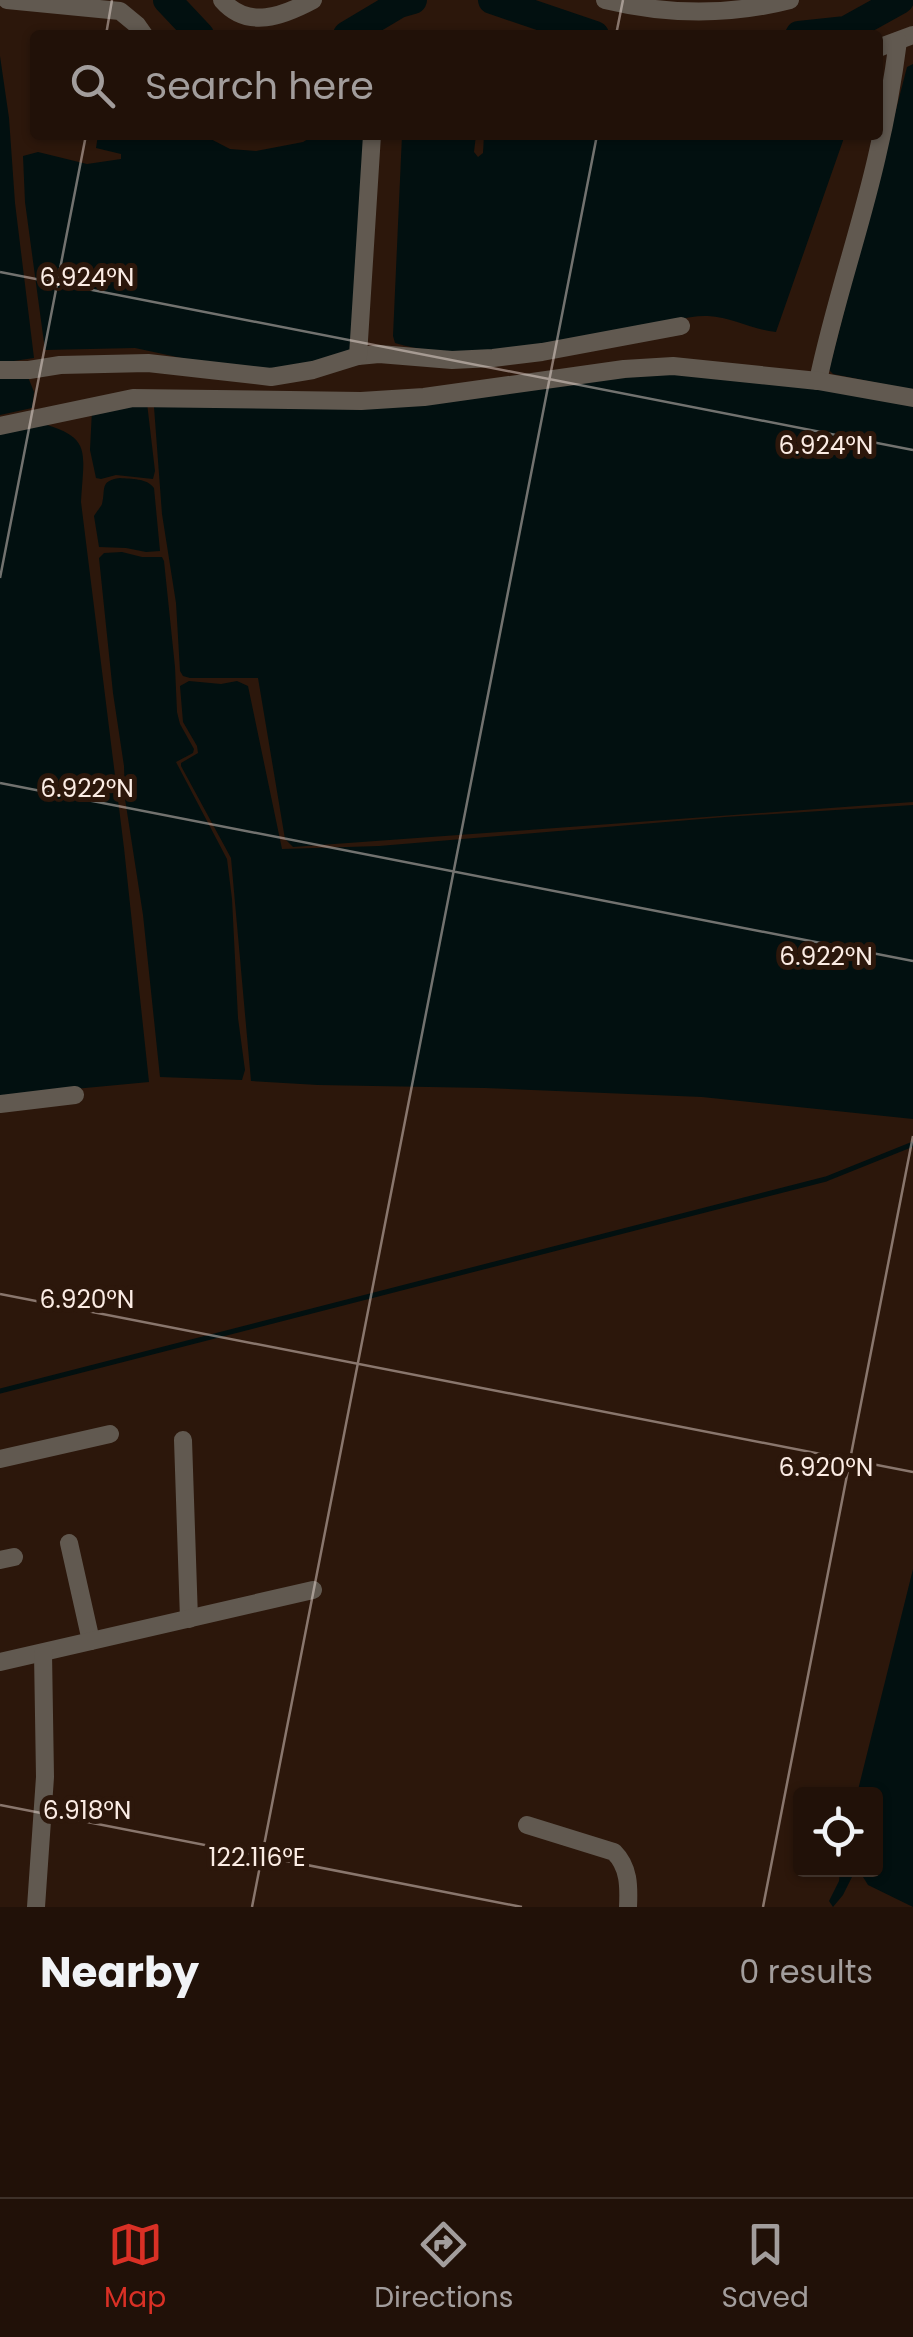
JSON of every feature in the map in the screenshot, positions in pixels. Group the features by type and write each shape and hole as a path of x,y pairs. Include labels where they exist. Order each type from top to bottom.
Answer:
{"street":[{"path":"7,0 120,12 141,30"},
{"path":"222,0 253,19 267,19 313,0"},
{"path":"605,0 674,12 720,12 790,0"},
{"path":"883,128 906,38"},
{"path":"358,356 372,140"},
{"path":"818,381 830,321 880,140"},
{"path":"0,370 148,363 271,377 313,370 358,356 493,358 681,326"},
{"path":"0,426 133,398 361,401 424,397 657,367 818,381 913,398"},
{"path":"0,1104 75,1095"},
{"path":"0,1459 110,1434"},
{"path":"183,1440 188,1619"},
{"path":"68,1543 91,1642"},
{"path":"0,1662 313,1590"},
{"path":"36,1907 45,1777 43,1652"},
{"path":"527,1825 614,1852 627,1874 628,1907"}],"shaded area":[{"path":"0,56 34,358 0,363"},
{"path":"913,64 913,390 829,370 907,67"},
{"path":"97,140 213,140 230,149 256,151 306,140 369,140 358,348 295,371 219,366 135,348 45,350 25,202 23,156 38,152 87,164 121,159 121,154 96,148"},
{"path":"402,140 475,140 474,152 478,157 483,153 484,140 843,140 776,332 701,316 490,352 426,350 395,343"},
{"path":"656,365 913,398 913,802 293,847 285,839 258,678 190,678 180,671 154,407 319,402"},
{"path":"0,375 28,377 34,392 32,408 0,415"},
{"path":"147,403 153,479 116,475 96,478 90,450 92,410"},
{"path":"34,421 76,439 83,457 81,502 149,1082 0,1096 0,425"},
{"path":"120,478 143,481 154,488 160,551 99,547 94,516 102,504 106,484"},
{"path":"104,553 162,557 164,561 177,712 194,749 176,762 227,859 245,1070 242,1080 160,1077 99,558"},
{"path":"189,681 237,681 248,686 282,849 379,846 913,805 913,1119 702,1097 251,1081 231,858 181,766 198,753 183,722 180,686"},
{"path":"913,1569 913,1907 868,1885 863,1877 883,1877 883,1787 859,1787"},
{"path":"839,1877 852,1877 833,1907 829,1901"}],"waterway":[{"path":"167,0 195,30"},
{"path":"355,30 413,0"},
{"path":"492,0 580,30"},
{"path":"846,30 900,0"},
{"path":"0,1391 826,1179 913,1144"}]}
